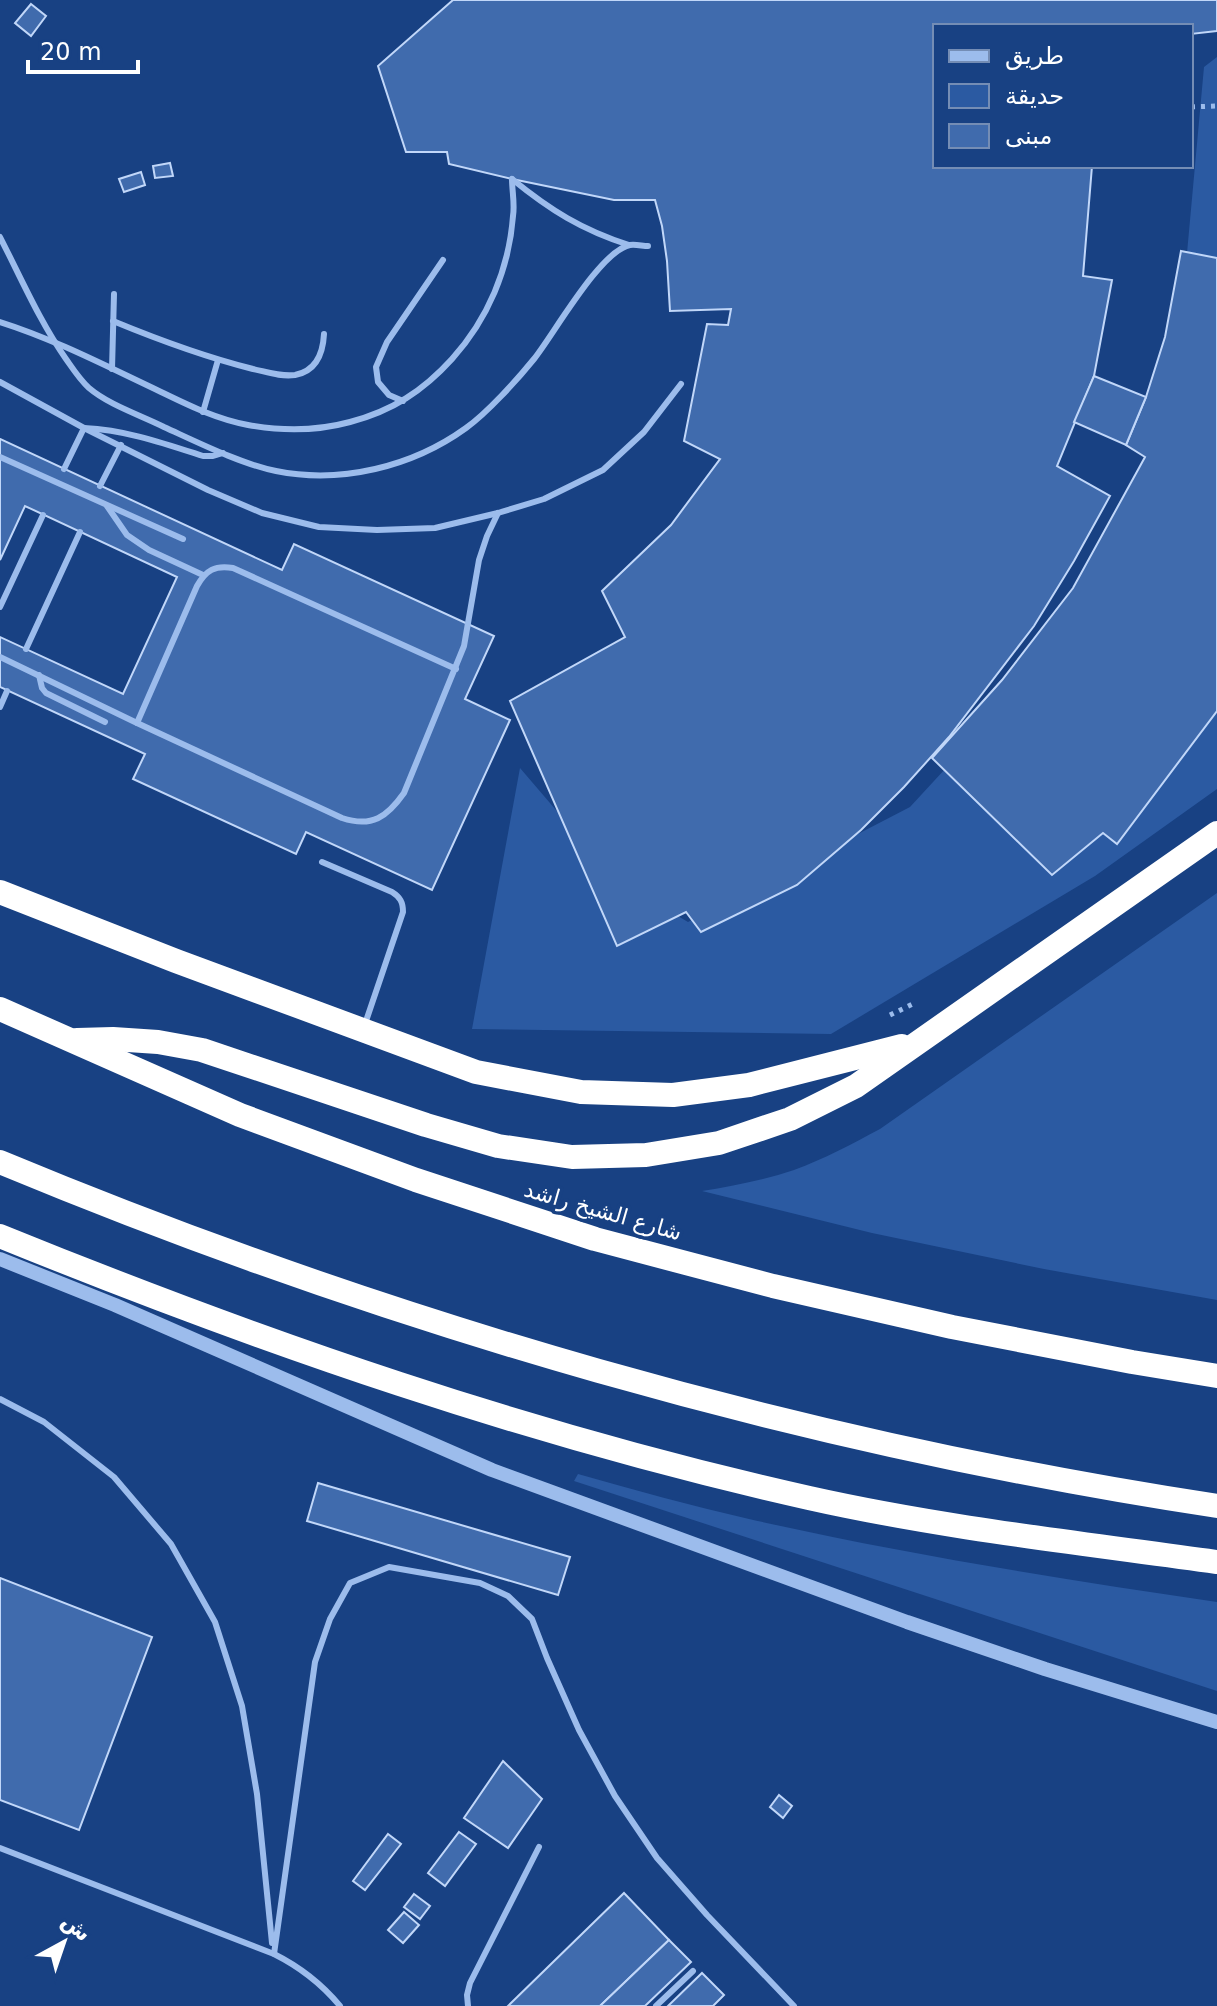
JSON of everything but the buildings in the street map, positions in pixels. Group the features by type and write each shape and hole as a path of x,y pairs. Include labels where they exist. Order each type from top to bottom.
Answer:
{"highway":[{"path":"68,1040 158,1042 202,1050 498,1146 572,1157 646,1155 719,1143 790,1119 856,1086 1217,833"},
{"path":"0,892 476,1072 581,1092 673,1095 749,1085 916,1042"},
{"name":"شارع الشيخ راشد","path":"0,1009 255,1120 416,1180 595,1239 773,1286 952,1327 1217,1376"},
{"path":"0,1162 90,1200 292,1274 542,1353 705,1399 913,1450 1125,1492 1217,1506"},
{"path":"0,1236 250,1332 523,1423 618,1451 798,1495 903,1516 1217,1562"}],"street":[{"path":"0,1259 115,1305 492,1470 907,1622 1217,1722"}],"lane":[{"path":"0,322 54,343 203,412 246,425 290,430 334,426 377,415 403,401 436,376 467,342 491,302 507,259 514,213 512,179 555,213 603,237 629,245 648,246"},
{"path":"0,237 54,343 89,388 126,409 223,453 276,471 326,475 376,470 424,453 467,427 534,359 585,285 607,259 629,245"},
{"path":"403,401 389,395 378,382 376,367 387,342 443,260"},
{"path":"112,369 114,294"},
{"path":"113,321 218,360 281,375 298,375 313,366 323,351 324,334"},
{"path":"203,412 218,360"},
{"path":"0,382 84,428 208,490 262,513 319,527 377,530 435,528 544,499 603,470 644,432 681,384"},
{"path":"84,428 142,436 203,456 223,453"},
{"path":"64,469 84,428"},
{"path":"100,486 121,445"},
{"path":"0,457 183,539"},
{"path":"107,506 127,535 149,550 203,575"},
{"path":"0,657 342,818 359,824 377,819 393,809 404,793 456,669 469,625 479,560 498,513"},
{"path":"0,607 43,515"},
{"path":"26,649 80,532"},
{"path":"137,723 203,575 221,566 233,568 456,669"},
{"path":"39,675 46,693 105,722"},
{"path":"0,707 7,691"},
{"path":"322,862 392,892 401,899 403,906 363,1031"},
{"path":"0,1399 44,1422 114,1477 171,1544 215,1622 242,1706 257,1794 274,1954"},
{"path":"274,1954 315,1662 330,1619 350,1583 389,1567 480,1583 508,1596 532,1619 579,1730 623,1809 657,1858 794,2006"},
{"path":"468,2006 470,1983 539,1847"},
{"path":"0,1848 274,1954 312,1977 340,2006"},
{"path":"656,2006 693,1971"}],"path":[{"path":"1193,107 1217,106"},
{"path":"890,1015 931,996"}],"green space":[{"path":"1217,57 1217,789 1095,876 831,1034 472,1029 520,768 615,879 688,922 910,807 1088,614 1187,440 1184,286 1204,67"},
{"path":"1217,893 1217,1300 1044,1269 872,1233 702,1191 794,1170 880,1129"},
{"path":"578,1474 728,1514 865,1544 1217,1602 1217,1691 574,1481"}]}
